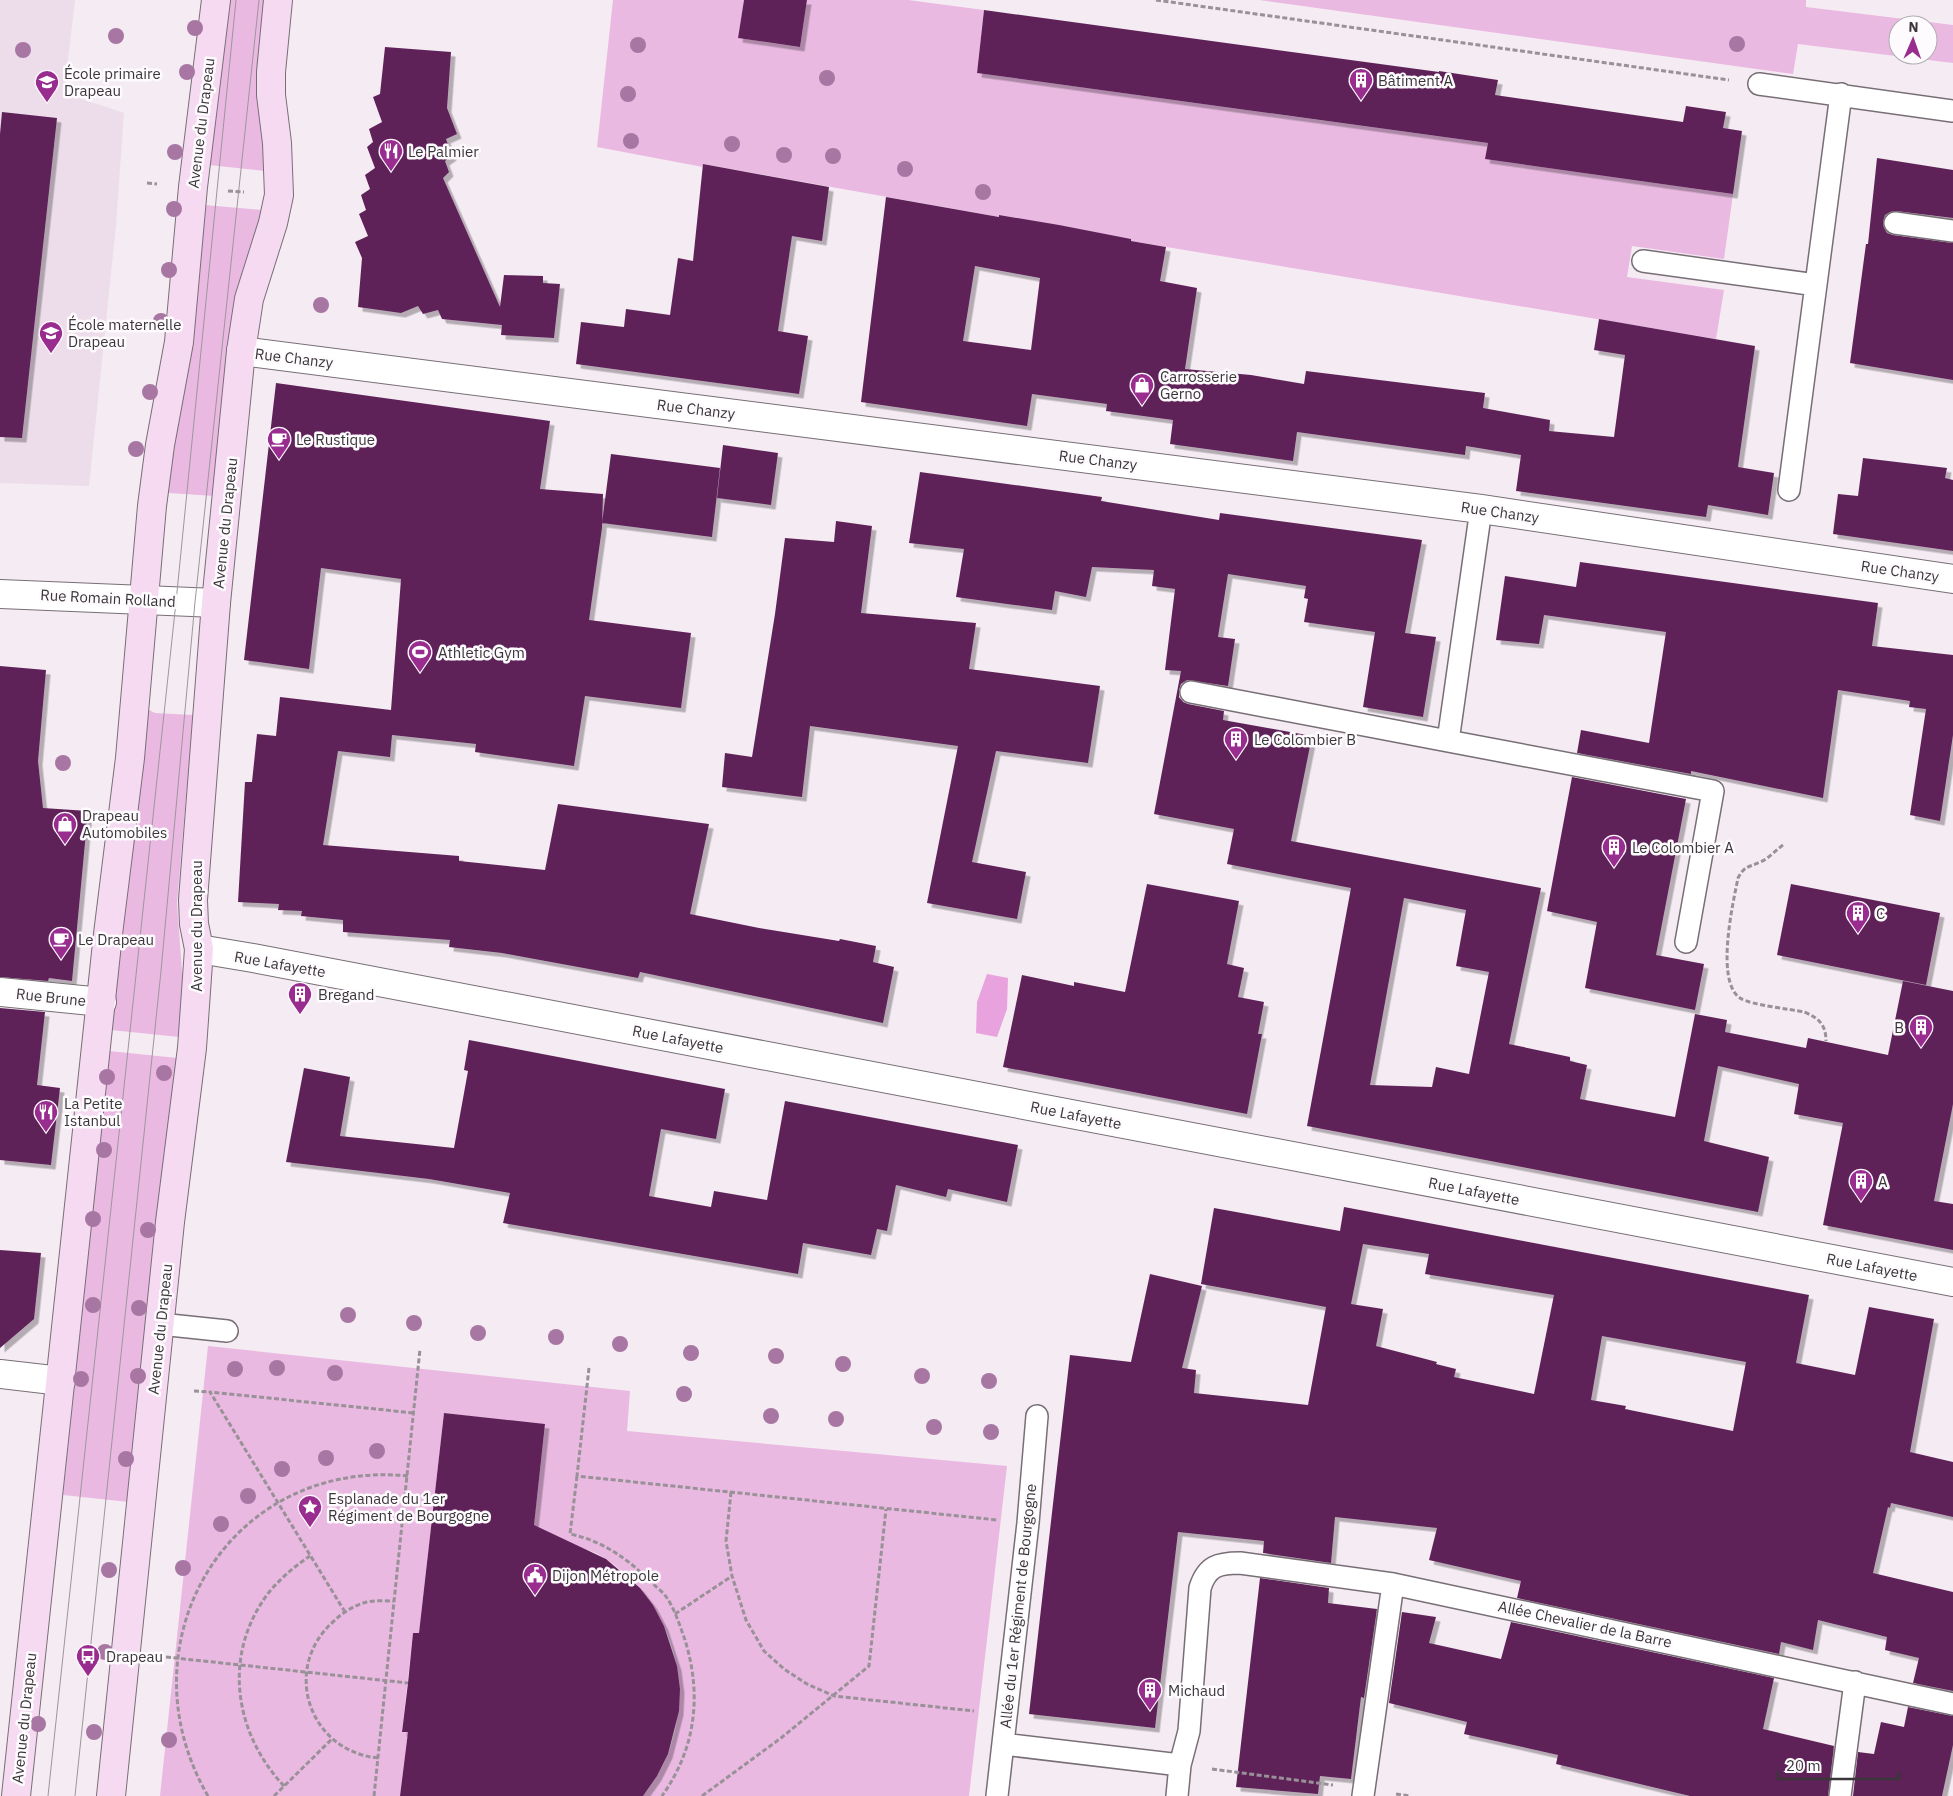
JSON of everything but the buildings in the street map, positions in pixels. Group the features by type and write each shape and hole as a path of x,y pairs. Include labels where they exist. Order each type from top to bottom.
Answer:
{"main road":[{"name":"Avenue du Drapeau","path":"16,1796 130,758 142,600 160,445 179,342 193,187 216,0"},
{"name":"Avenue du Drapeau","path":"111,1796 170,1222 192,1048 199,949 192,900 216,603 242,351 249,299 273,223 278,195 277,143 271,95 271,72 278,0"}],"street":[{"name":"Rue Chanzy","path":"242,351 1481,509 1953,579"},
{"name":"Rue Romain Rolland","path":"0,594 216,603"},
{"name":"Rue Lafayette","path":"199,949 1953,1282"},
{"name":"Rue Brune","path":"0,992 102,1002"},
{"path":"0,1374 61,1381"}],"lane":[{"path":"1759,84 1953,111"},
{"path":"1789,490 1841,94"},
{"path":"1895,223 1953,231"},
{"path":"1642,261 1816,285"},
{"path":"1448,741 1481,509"},
{"path":"1191,692 1713,791 1686,942"},
{"path":"160,1324 226,1330"},
{"name":"Allée du 1er Régiment de Bourgogne","path":"997,1796 1028,1523 1037,1416"},
{"name":"Allée Chevalier de la Barre","path":"1180,1765 1189,1731 1200,1588 1204,1576 1215,1566 1226,1563 1240,1563 1393,1584 1953,1704"},
{"path":"1363,1792 1393,1584"},
{"path":"1840,1796 1855,1682"},
{"path":"1003,1744 1180,1765 1177,1796"}],"path":[{"path":"1156,0 1759,84"},
{"path":"1782,845 1760,862 1749,865 1742,870 1738,878 1727,941 1730,982 1734,992 1744,1000 1813,1015 1824,1026 1826,1041"},
{"path":"374,1796 420,1349"},
{"path":"590,1368 570,1534 584,1537 610,1549 633,1564 667,1598 689,1653 695,1689 693,1718 688,1746 679,1768 662,1796"},
{"path":"194,1391 414,1413"},
{"path":"210,1392 344,1612"},
{"path":"208,1796 188,1752 179,1717 177,1693 178,1659 188,1612 208,1568 239,1532 257,1516 308,1488 343,1478 374,1474 408,1476"},
{"path":"578,1476 1028,1523"},
{"path":"731,1492 726,1541 732,1576 746,1620 764,1651 784,1669 807,1684 834,1696 1007,1714"},
{"path":"702,1796 781,1738 869,1666 886,1509"},
{"path":"284,1786 266,1767 249,1732 242,1707 240,1666 247,1634 259,1608 285,1575 310,1556"},
{"path":"675,1614 732,1576"},
{"path":"378,1758 359,1756 332,1739 313,1713 306,1686 306,1672 318,1640 331,1623 344,1612 366,1602 394,1601"},
{"path":"166,1657 408,1683"},
{"path":"274,1796 332,1739"},
{"path":"1204,1768 1363,1792 1410,1796"}],"shaded area":[{"path":"0,0 75,0 64,93 124,113 116,225 89,486 0,483"},
{"path":"227,0 265,0 265,171 209,165"},
{"path":"613,0 744,0 738,38 800,47 807,0 908,0 984,10 977,73 1488,143 1486,159 1733,194 1724,259 1632,246 1627,277 1724,290 1716,339 1131,241 1130,239 999,215 999,217 703,164 703,167 597,147"},
{"path":"1259,0 1806,0 1806,7 1888,17 1888,55 1798,44 1793,74"},
{"path":"1938,23 1953,25 1953,63 1938,61"},
{"path":"205,205 262,210 241,280 214,496 169,493 171,454"},
{"path":"145,708 155,713 193,715 177,903 183,985 179,1037 111,1030"},
{"path":"987,974 1008,978 1007,1009 997,1037 976,1033 977,1002"},
{"path":"109,1051 177,1058 129,1502 63,1495"},
{"path":"208,1346 630,1391 627,1431 1007,1466 969,1796 643,1796 657,1776 668,1754 675,1731 678,1707 678,1683 675,1660 659,1615 629,1578 602,1557 584,1549 573,1547 531,1549 545,1425 444,1413 419,1633 413,1633 402,1731 408,1732 400,1796 160,1796"}],"tram line":[{"path":"48,1796 176,602 236,0"},
{"path":"75,1796 161,971 195,602 259,0"}],"place":[{"name":"Bâtiment A","path":"1361,101"},
{"name":"École primaire Drapeau","path":"47,103"},
{"name":"Le Palmier","path":"391,172"},
{"name":"École maternelle Drapeau","path":"51,354"},
{"name":"Carrosserie Gerno","path":"1142,406"},
{"name":"Le Rustique","path":"279,460"},
{"name":"Athletic Gym","path":"420,673"},
{"name":"Le Colombier B","path":"1236,760"},
{"name":"Drapeau Automobiles","path":"65,845"},
{"name":"Le Colombier A","path":"1614,868"},
{"name":"C","path":"1858,934"},
{"name":"Le Drapeau","path":"61,960"},
{"name":"Bregand","path":"300,1015"},
{"name":"B","path":"1921,1048"},
{"name":"La Petite Istanbul","path":"46,1133"},
{"name":"A","path":"1861,1202"},
{"name":"Esplanade du 1er Régiment de Bourgogne","path":"310,1528"},
{"name":"Dijon Métropole","path":"535,1596"},
{"name":"Drapeau","path":"88,1677"},
{"name":"Michaud","path":"1150,1711"}]}
